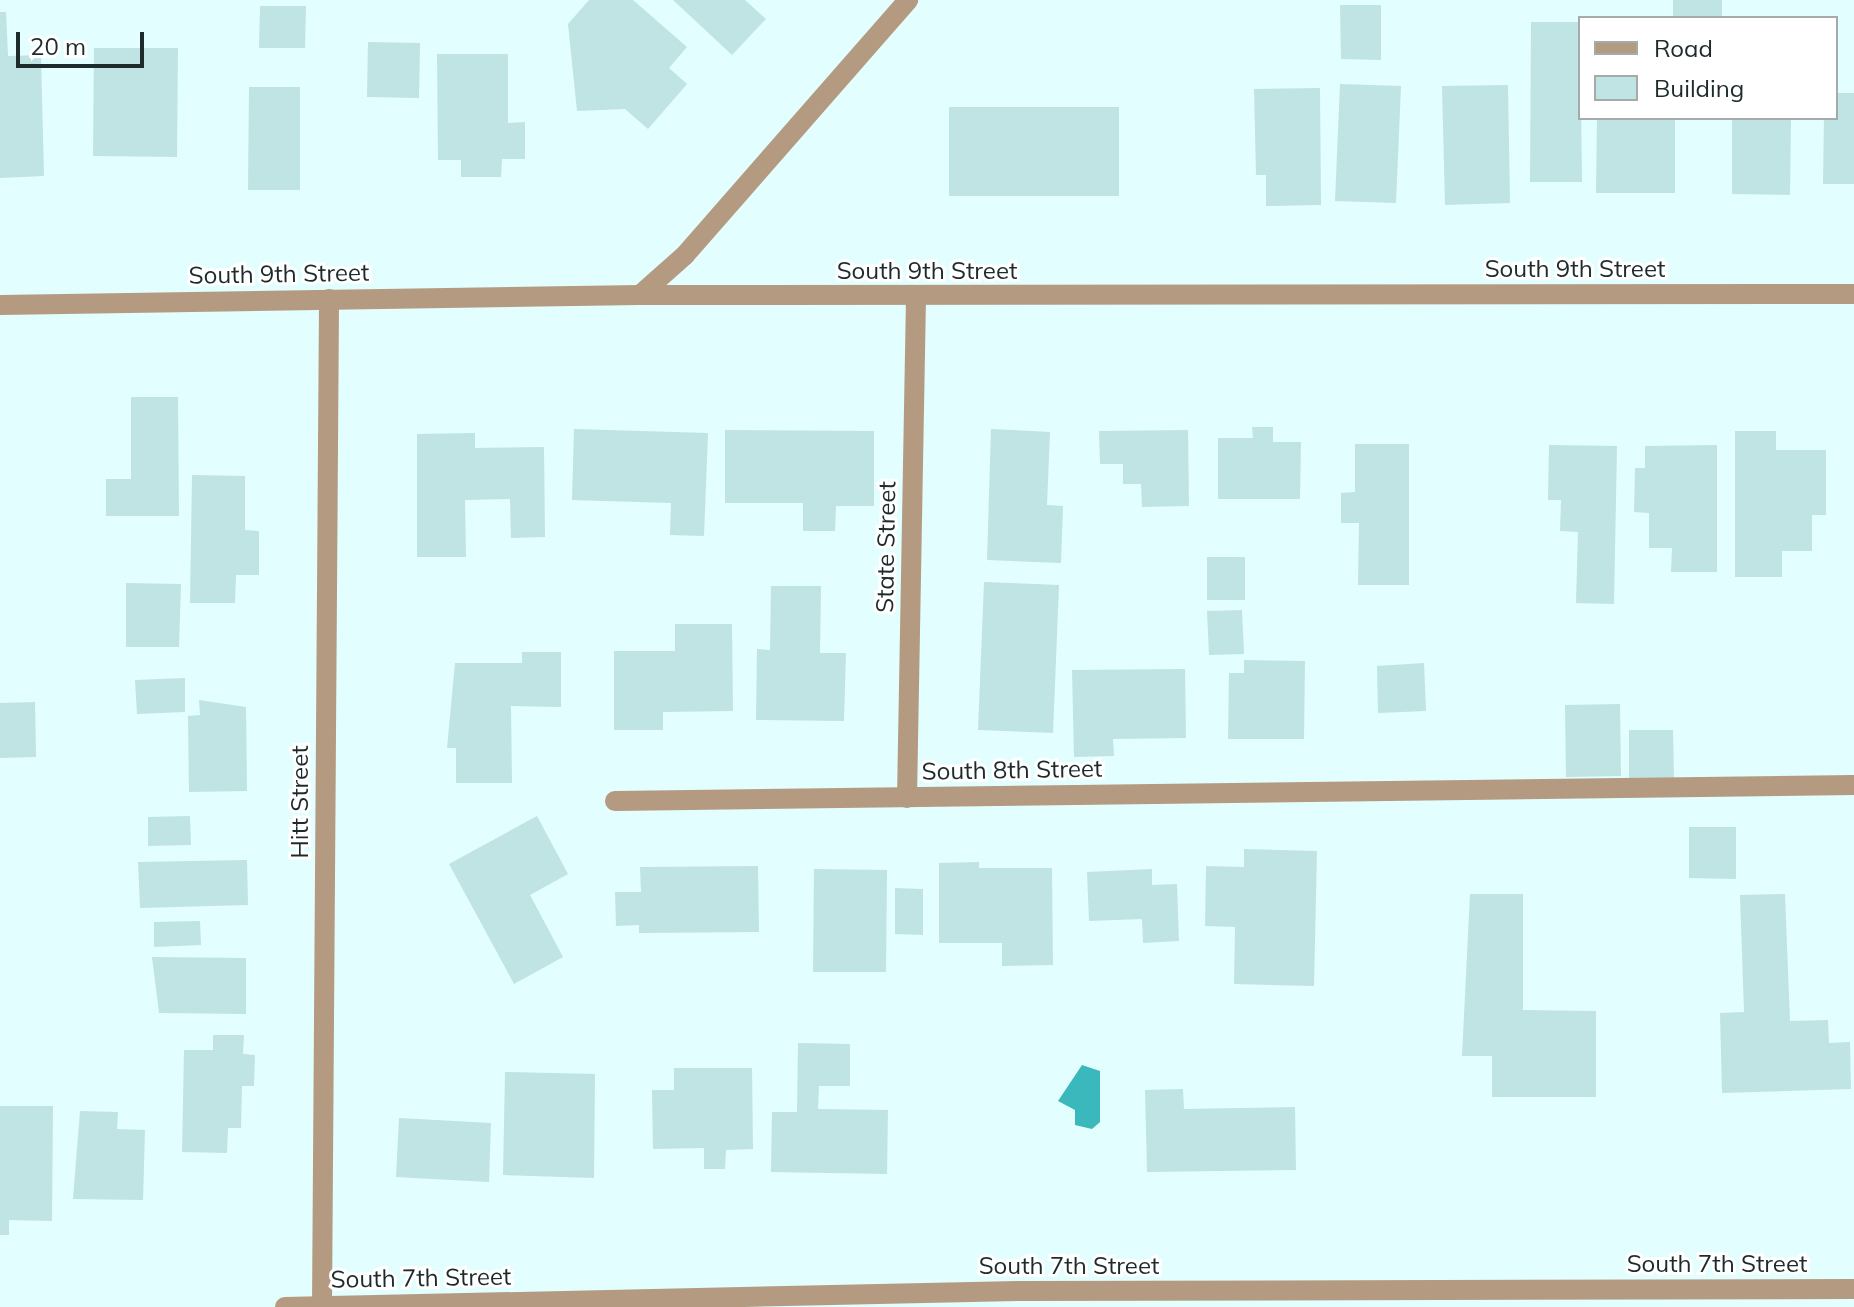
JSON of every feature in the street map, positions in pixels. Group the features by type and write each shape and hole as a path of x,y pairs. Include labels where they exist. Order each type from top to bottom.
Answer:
{"street":[{"path":"640,295 685,255 908,0"},
{"name":"South 9th Street","path":"0,305 640,295 1854,294"},
{"name":"State Street","path":"907,798 916,297"},
{"name":"Hitt Street","path":"322,1306 329,299"},
{"name":"South 8th Street","path":"615,801 1854,785"},
{"name":"South 7th Street","path":"285,1307 1854,1289"}],"water":[{"path":"1082,1065 1100,1071 1100,1122 1092,1129 1075,1125 1075,1110 1058,1101"}],"building":[{"path":"589,0 633,0 687,47 669,68 687,84 648,129 625,109 577,111 568,24"},
{"path":"673,0 745,0 766,19 732,55"},
{"path":"1673,0 1722,0 1722,16 1673,16"},
{"path":"1340,5 1381,5 1381,60 1341,59"},
{"path":"260,6 306,6 305,48 259,48"},
{"path":"0,12 6,12 8,56 41,55 44,176 0,178"},
{"path":"1531,22 1578,22 1578,120 1581,120 1582,182 1530,182"},
{"path":"368,42 420,43 419,98 367,97"},
{"path":"94,48 178,48 177,157 93,156"},
{"path":"437,54 508,54 508,123 525,122 525,159 502,159 501,177 461,177 461,160 438,160"},
{"path":"1340,84 1401,86 1396,203 1335,201"},
{"path":"1508,85 1510,203 1445,205 1442,86"},
{"path":"249,87 300,87 300,190 248,190"},
{"path":"1320,88 1321,205 1266,206 1266,175 1256,175 1254,89"},
{"path":"1838,93 1854,93 1854,184 1823,184 1824,120 1838,120"},
{"path":"949,107 1119,107 1119,196 949,196"},
{"path":"1597,120 1675,120 1675,193 1596,193"},
{"path":"1732,120 1791,120 1790,195 1732,194"},
{"path":"131,397 178,397 179,516 106,516 106,479 131,479"},
{"path":"1252,427 1273,427 1273,442 1301,442 1300,499 1218,499 1218,438 1253,438"},
{"path":"574,429 708,433 704,536 670,535 671,503 572,500"},
{"path":"991,429 1050,432 1047,505 1063,506 1061,563 987,560"},
{"path":"725,430 874,431 874,506 836,506 835,531 803,531 803,503 725,503"},
{"path":"1188,430 1189,506 1142,507 1141,484 1123,484 1123,464 1100,464 1099,431"},
{"path":"1735,431 1776,431 1776,450 1826,450 1826,515 1812,515 1812,551 1782,551 1782,577 1735,577"},
{"path":"475,433 475,448 544,447 545,537 511,538 510,499 465,500 466,557 417,557 417,434"},
{"path":"1355,444 1409,444 1409,585 1358,585 1359,523 1341,523 1341,493 1355,492"},
{"path":"1549,445 1617,446 1614,604 1576,603 1578,532 1560,531 1561,500 1548,500"},
{"path":"1717,445 1717,572 1671,572 1672,548 1649,548 1649,513 1634,512 1635,468 1645,468 1645,446"},
{"path":"192,475 245,476 245,530 259,531 259,575 236,575 235,603 190,603"},
{"path":"1207,557 1245,557 1245,600 1207,600"},
{"path":"984,582 1059,585 1053,733 978,730"},
{"path":"126,583 181,584 179,647 126,647"},
{"path":"771,586 821,586 820,653 846,653 844,721 756,720 757,649 770,650"},
{"path":"1242,610 1244,654 1209,655 1207,611"},
{"path":"675,624 732,624 733,711 663,712 663,730 614,730 614,651 675,651"},
{"path":"522,652 561,652 561,707 511,706 512,783 456,783 456,748 447,748 455,663 522,663"},
{"path":"1244,660 1305,661 1304,739 1228,739 1229,673 1244,673"},
{"path":"1424,663 1426,711 1378,713 1377,666"},
{"path":"1185,669 1186,738 1113,739 1114,756 1074,757 1072,670"},
{"path":"185,678 185,712 137,714 135,680"},
{"path":"199,700 246,707 247,791 189,792 188,716 200,715"},
{"path":"35,702 36,757 0,758 0,703"},
{"path":"1620,704 1621,776 1566,777 1565,705"},
{"path":"1629,730 1673,730 1674,778 1629,778"},
{"path":"190,816 191,845 148,846 148,817"},
{"path":"537,816 568,874 530,895 563,957 514,984 449,864"},
{"path":"1689,827 1736,827 1736,879 1689,878"},
{"path":"1244,849 1317,851 1314,986 1234,984 1235,927 1205,926 1206,866 1244,867"},
{"path":"247,860 248,905 140,908 138,862"},
{"path":"979,862 979,868 1052,868 1053,965 1002,966 1002,943 939,943 939,863"},
{"path":"758,866 759,932 639,933 639,925 616,926 615,892 641,892 640,867"},
{"path":"814,869 887,870 886,972 813,972"},
{"path":"1152,869 1152,885 1177,884 1179,941 1143,943 1142,919 1089,921 1087,872"},
{"path":"895,888 923,889 923,935 895,934"},
{"path":"1470,894 1523,894 1523,1010 1596,1011 1596,1097 1492,1097 1492,1056 1462,1056"},
{"path":"1785,894 1790,1021 1828,1020 1829,1043 1850,1042 1851,1089 1722,1093 1720,1013 1744,1012 1740,895"},
{"path":"200,921 201,945 154,947 154,922"},
{"path":"152,957 246,958 246,1014 159,1013"},
{"path":"213,1035 244,1035 243,1054 255,1055 254,1086 242,1086 241,1128 228,1128 227,1153 182,1152 184,1050 213,1050"},
{"path":"798,1043 850,1044 850,1086 819,1086 818,1109 888,1110 887,1174 771,1172 772,1112 797,1112"},
{"path":"674,1068 752,1068 753,1149 726,1150 725,1169 704,1169 704,1148 653,1149 652,1090 674,1090"},
{"path":"505,1072 595,1074 594,1178 503,1175"},
{"path":"1183,1089 1184,1109 1295,1107 1296,1170 1147,1172 1145,1090"},
{"path":"0,1106 53,1106 52,1221 9,1220 9,1235 0,1235"},
{"path":"80,1111 118,1112 117,1129 145,1130 143,1200 73,1199"},
{"path":"399,1118 491,1123 489,1182 396,1177"}]}
